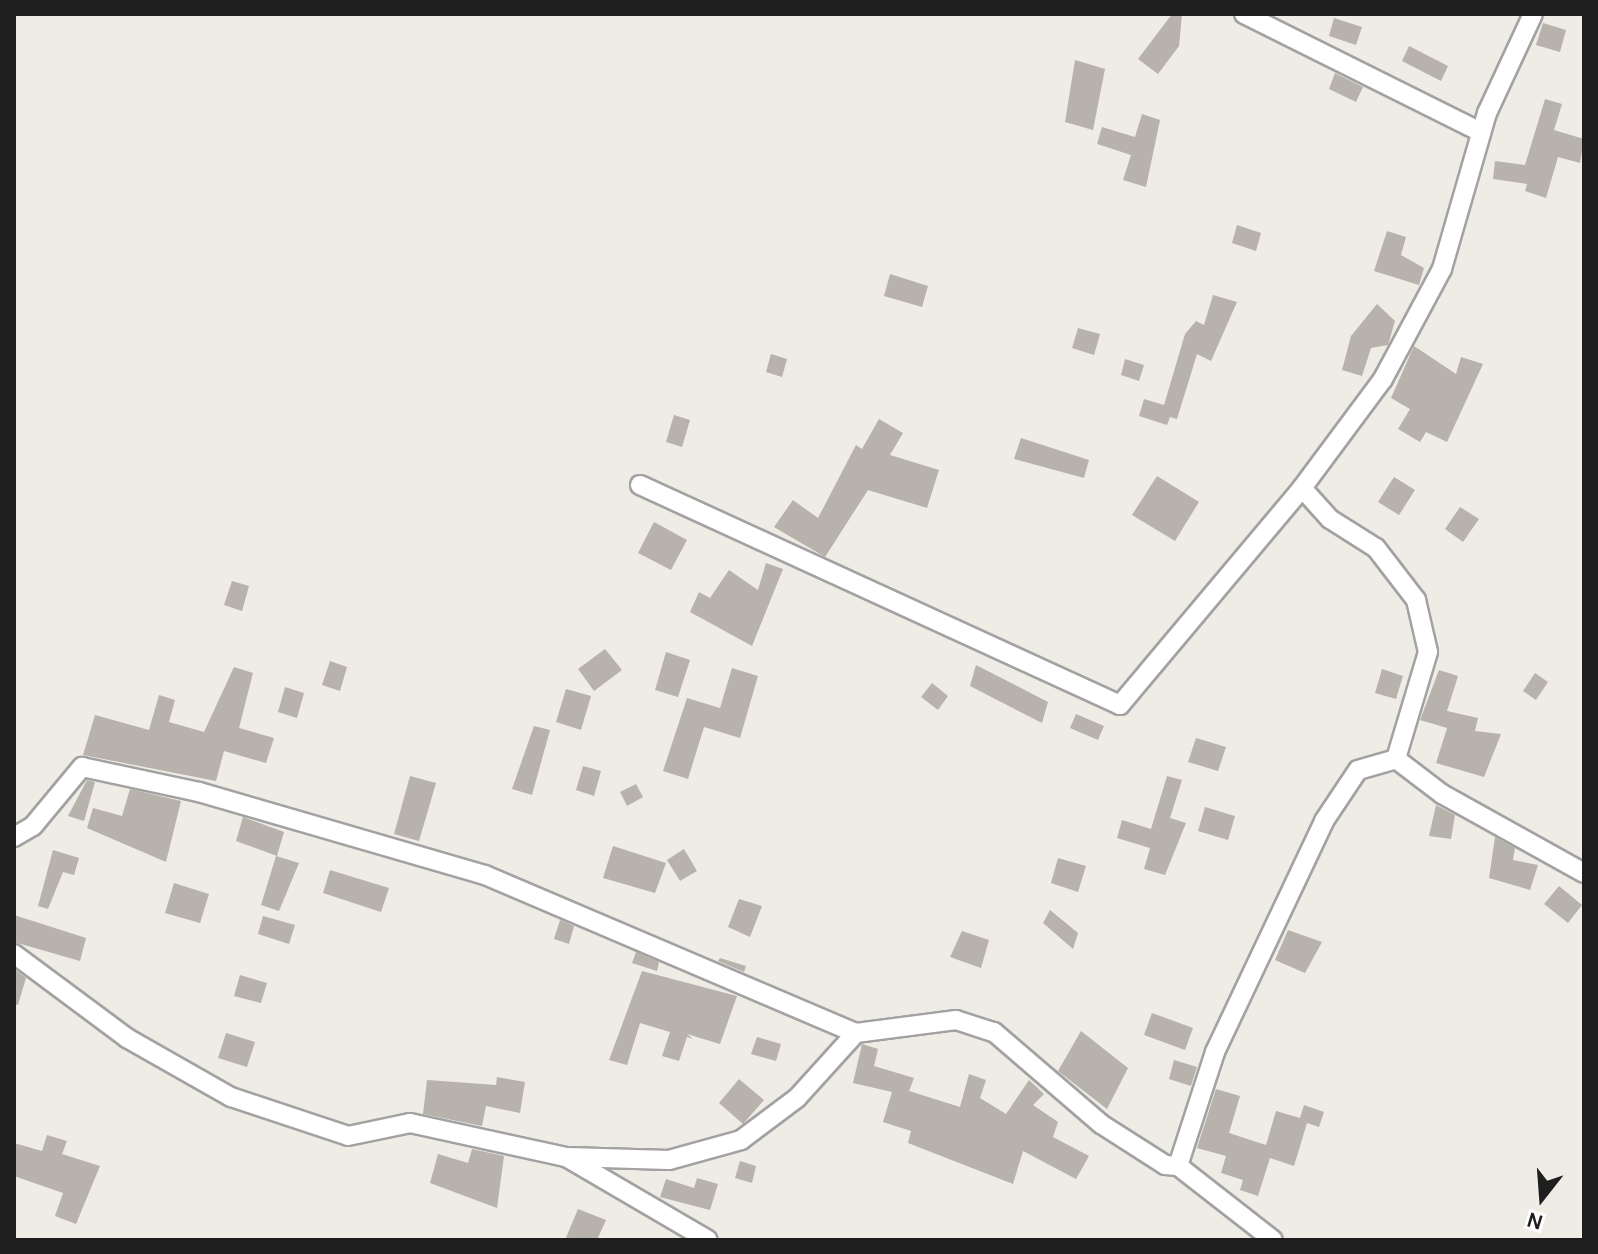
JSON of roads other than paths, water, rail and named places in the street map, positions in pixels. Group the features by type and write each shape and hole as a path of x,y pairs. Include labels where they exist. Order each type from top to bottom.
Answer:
{"street":[{"path":"1244,14 1481,132"},
{"path":"640,485 1120,705 1302,488 1383,379 1442,269 1481,132 1533,14"},
{"path":"1302,488 1330,519 1376,548 1416,600 1428,652 1396,759"},
{"path":"1396,759 1442,794 1584,873"},
{"path":"1178,1166 1215,1052 1324,821 1358,770 1396,759"},
{"path":"14,837 33,826 82,767 199,792 485,875 856,1033 956,1020 994,1032 1101,1124 1165,1165 1178,1166 1273,1240"},
{"path":"14,954 127,1038 231,1097 348,1136 410,1123 566,1157 669,1160 741,1140 797,1098 856,1033"},
{"path":"566,1157 708,1240"}]}
